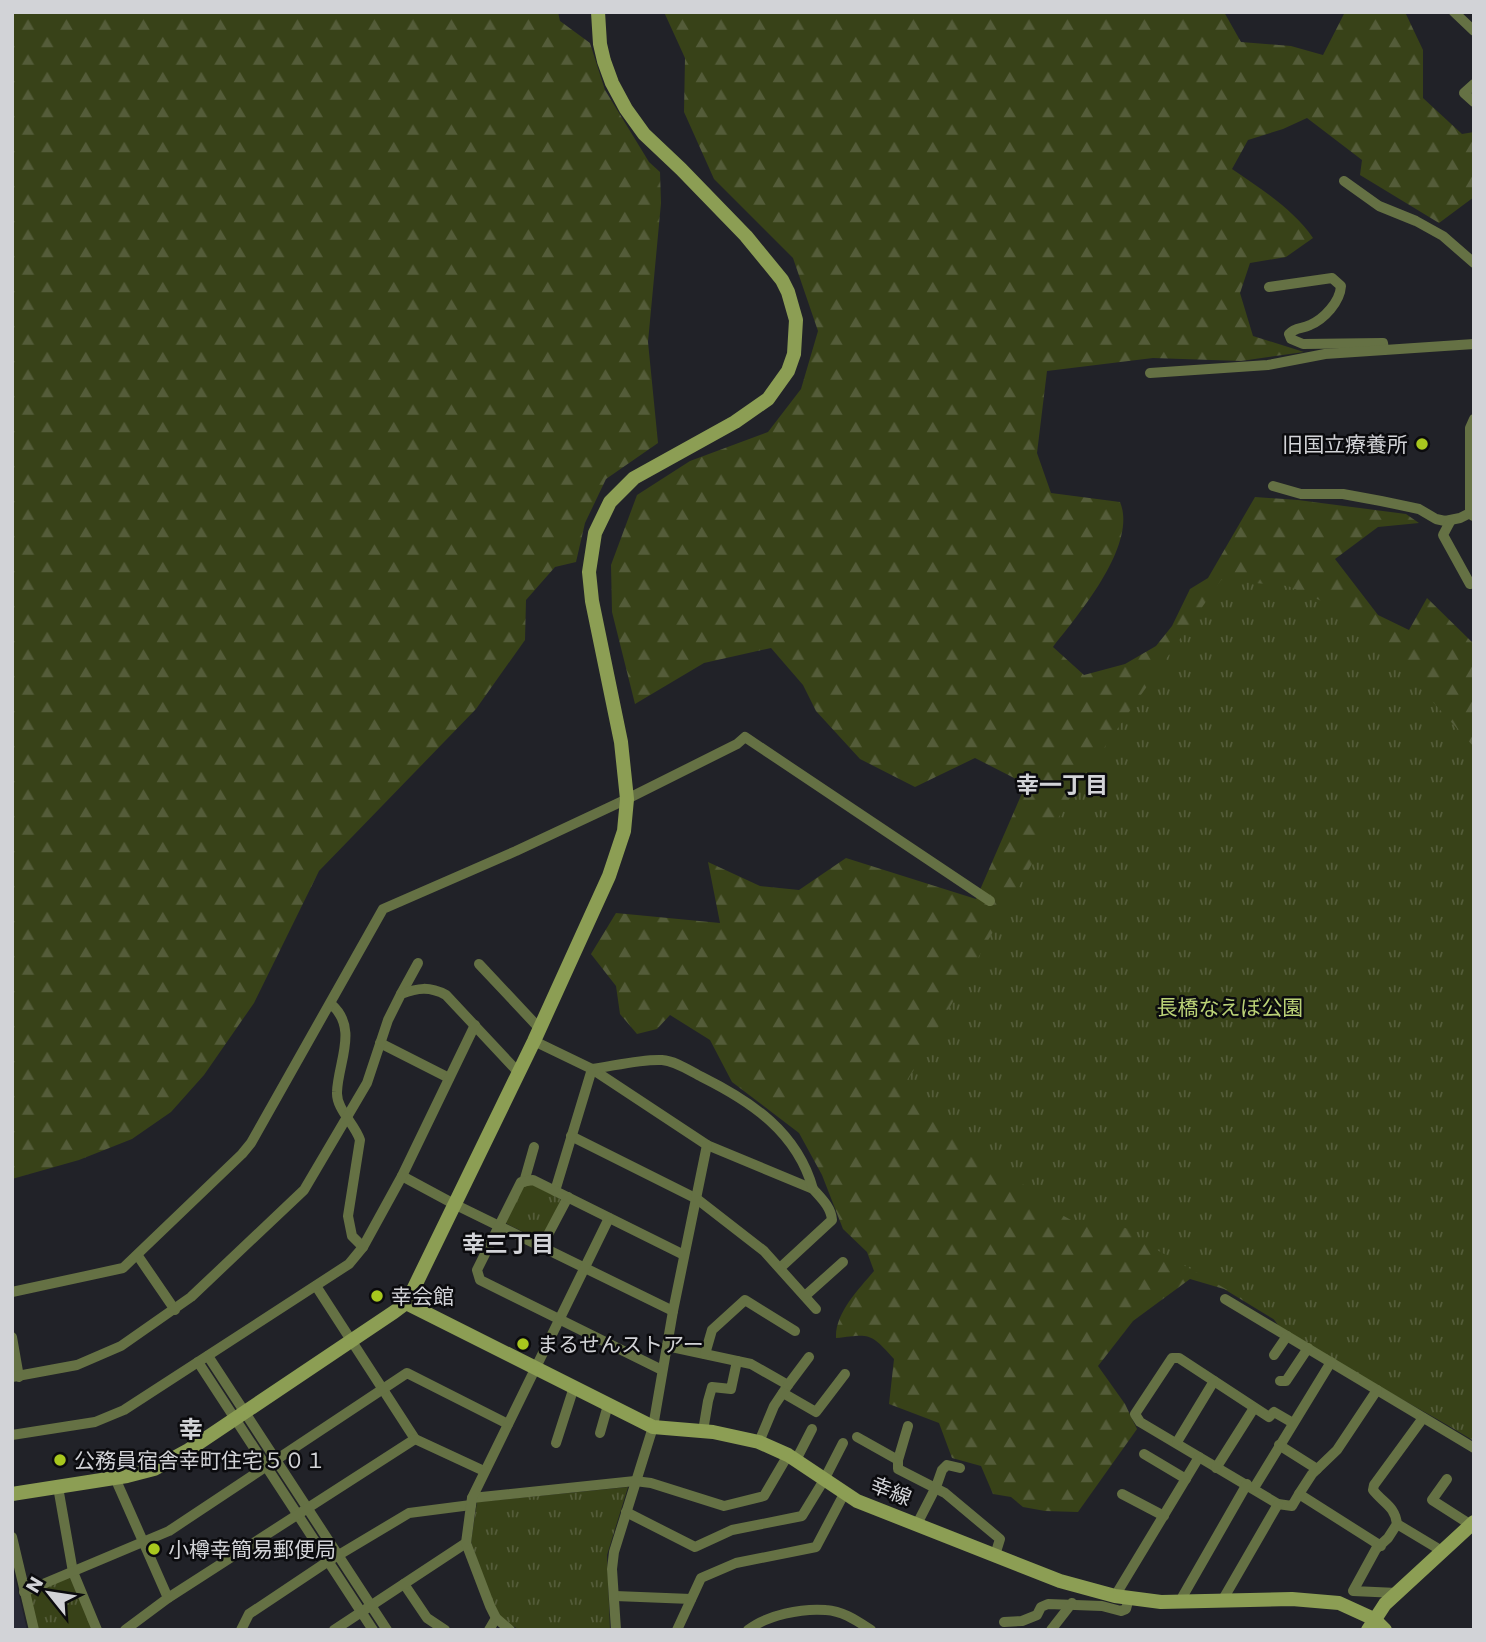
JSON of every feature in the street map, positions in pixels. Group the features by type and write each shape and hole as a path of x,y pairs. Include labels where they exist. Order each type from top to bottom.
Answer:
{"street":[{"path":"12,1494 115,1478 154,1469 171,1461 406,1303 519,1073 609,876 624,831 627,799 621,742 592,601 589,572 595,533 610,502 634,478 735,422 768,399 788,371 794,354 796,320 788,292 772,267 681,169 644,134 626,109 611,83 604,61 598,12"},
{"path":"1461,15 1474,31"},
{"path":"1474,84 1464,93 1474,102"},
{"path":"1344,181 1379,206 1416,221 1443,236 1474,263"},
{"path":"1269,287 1332,278 1341,286 1334,303 1310,326 1293,330 1289,334 1291,339 1303,344 1383,343 1384,350"},
{"path":"1150,373 1268,365 1325,354 1474,344"},
{"path":"1273,486 1301,494 1356,496 1419,509 1436,519 1451,520 1472,514 1472,425"},
{"path":"1451,520 1443,535 1473,586"},
{"path":"12,1292 123,1268 251,1143 383,909 627,799 737,744 745,737 990,901"},
{"path":"12,1337 15,1377 96,1359 121,1346 175,1310 304,1190 367,1083 387,1020 418,964"},
{"path":"479,964 537,1035 707,1145 813,1189 832,1214 832,1220 780,1268"},
{"path":"401,994 419,988 435,989 446,995 519,1073"},
{"path":"331,1004 341,1014 346,1032 337,1094 340,1106 356,1129 360,1140 349,1226 352,1236 363,1247"},
{"path":"12,1434 95,1422 124,1410 349,1264 363,1247 402,1176 475,1026"},
{"path":"380,1043 449,1078"},
{"path":"592,1069 661,1060 673,1062 727,1089 761,1111 788,1140 809,1175 813,1189"},
{"path":"555,1191 592,1069"},
{"path":"571,1136 697,1199 764,1251 816,1309"},
{"path":"616,1630 612,1569 614,1552 653,1427 673,1311 707,1145"},
{"path":"524,1182 534,1147"},
{"path":"402,1176 454,1205 673,1311"},
{"path":"662,1370 480,1280 477,1270 521,1182 533,1180 684,1255"},
{"path":"542,1246 568,1197"},
{"path":"510,1630 496,1618 466,1543 471,1502 609,1218"},
{"path":"138,1256 175,1310"},
{"path":"805,1296 843,1262"},
{"path":"316,1286 415,1439 484,1471"},
{"path":"1226,1299 1474,1448"},
{"path":"705,1354 712,1330 745,1300 795,1331"},
{"name":"幸線","path":"406,1303 653,1427 703,1432 760,1443 792,1457 844,1494 1060,1581 1122,1597 1180,1601 1317,1600 1339,1603 1371,1625 1385,1630"},
{"path":"1274,1356 1287,1336"},
{"path":"667,1346 751,1364 816,1412 845,1374"},
{"path":"1280,1381 1286,1381 1308,1349"},
{"path":"760,1443 774,1406 809,1357"},
{"path":"1293,1423 1274,1412 1269,1417 1179,1358 1172,1358 1135,1414 1140,1422 1216,1468 1278,1504 1292,1506 1317,1469 1336,1450 1377,1390"},
{"path":"203,1359 239,1415 266,1467 296,1515 373,1630"},
{"path":"703,1432 712,1387 730,1389 737,1362"},
{"path":"1180,1601 1331,1362"},
{"path":"24,1592 169,1531 407,1373 508,1424"},
{"path":"1177,1442 1214,1381"},
{"path":"555,1443 574,1387"},
{"path":"600,1433 608,1405"},
{"path":"1216,1468 1254,1408"},
{"path":"239,1415 276,1461 387,1630"},
{"path":"1397,1524 1393,1508 1373,1490 1423,1418"},
{"path":"908,1426 898,1469 936,1487 1000,1539 995,1555"},
{"path":"241,1630 249,1614 327,1562 409,1513 471,1502 635,1481 651,1483 724,1506 764,1496 812,1429"},
{"path":"857,1437 898,1460"},
{"path":"125,1630 168,1598 415,1439"},
{"path":"626,1512 695,1547 732,1530 802,1516 843,1443"},
{"path":"1279,1446 1317,1469"},
{"path":"1143,1454 1186,1479"},
{"path":"1010,1630 1004,1622 1021,1621 1037,1615 1041,1607 1048,1604 1072,1603 1121,1611 1126,1609 1122,1597 1164,1516 1199,1457"},
{"path":"917,1524 942,1470 947,1465 960,1468"},
{"path":"115,1478 168,1598"},
{"path":"1371,1625 1385,1604 1472,1524 1432,1500 1447,1479"},
{"path":"58,1487 73,1572 97,1630"},
{"path":"677,1630 701,1578 736,1563 816,1547 844,1494"},
{"path":"1122,1494 1164,1516"},
{"path":"1299,1494 1381,1546"},
{"path":"1222,1601 1278,1504"},
{"path":"1397,1524 1376,1549 1353,1591 1398,1593"},
{"path":"1397,1524 1442,1551"},
{"path":"12,1537 34,1630"},
{"path":"334,1630 466,1543"},
{"path":"404,1584 426,1618 445,1630"},
{"path":"615,1596 691,1600"},
{"path":"1051,1630 1072,1603"},
{"path":"748,1630 759,1621 775,1615 826,1610 854,1618 871,1630"},
{"path":"489,1630 496,1618"}],"shaded area":[{"path":"12,1565 27,1630 12,1630"}],"green space":[{"path":"12,12 558,12 560,21 590,43 605,90 649,162 660,172 661,203 648,342 658,443 606,479 585,523 576,562 555,567 526,600 525,640 476,709 319,871 254,1003 204,1075 171,1112 132,1139 79,1160 12,1179"},
{"path":"664,12 1224,12 1241,42 1291,46 1323,55 1345,12 1405,12 1423,50 1423,98 1462,134 1474,132 1474,197 1439,223 1360,175 1362,160 1307,118 1248,140 1232,169 1286,209 1313,238 1286,257 1250,263 1240,293 1253,336 1304,352 1241,361 1153,358 1047,371 1037,453 1051,493 1120,502 1123,519 1121,538 1113,558 1103,579 1053,647 1084,675 1125,664 1156,646 1172,626 1190,589 1208,578 1255,497 1406,514 1419,523 1378,527 1335,559 1378,615 1409,630 1427,598 1474,644 1474,1441 1224,1289 1190,1279 1133,1321 1098,1366 1125,1404 1137,1429 1078,1512 1023,1507 1011,1497 993,1494 981,1466 952,1458 939,1423 889,1404 894,1359 880,1344 863,1336 836,1338 843,1311 874,1271 867,1252 843,1229 822,1175 799,1133 732,1082 710,1040 670,1015 657,1029 637,1034 620,1014 616,986 591,954 616,913 720,923 708,862 760,886 799,890 846,858 976,899 1026,784 975,758 915,787 860,759 816,711 803,685 771,648 704,663 635,704 612,612 611,565 637,495 690,461 768,432 801,389 818,331 793,258 714,179 684,112 685,58"},
{"name":"長橋なえぼ公園","path":"1221,580 1288,586 1356,618 1474,747 1474,1440 1283,1332 1270,1314 1143,1242 1129,1229 1094,1220 1071,1220 1040,1203 1030,1190 904,1087 1072,794"},
{"path":"532,1184 562,1200 540,1240 505,1221 524,1186"},
{"path":"628,1487 607,1555 610,1630 520,1630 506,1622 492,1602 471,1542 477,1502"},
{"path":"71,1577 94,1630 37,1630 28,1598 31,1593"}],"place":[{"name":"旧国立療養所","path":"1422,444"},
{"name":"幸会館","path":"377,1296"},
{"name":"まるせんストアー","path":"523,1344"},
{"name":"公務員宿舎幸町住宅５０１","path":"60,1460"},
{"name":"小樽幸簡易郵便局","path":"154,1549"}],"district":[{"name":"幸一丁目","path":"1062,785"},
{"name":"幸三丁目","path":"508,1244"},
{"name":"幸","path":"191,1429"}]}
